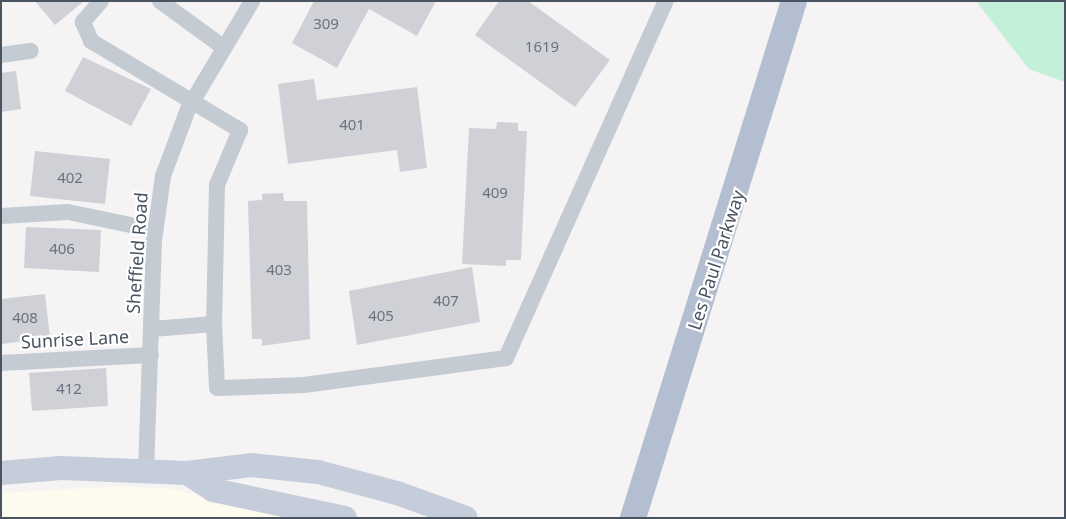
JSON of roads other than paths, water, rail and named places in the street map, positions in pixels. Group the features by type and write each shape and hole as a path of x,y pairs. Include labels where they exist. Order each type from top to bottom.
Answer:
{"main road":[{"name":"Les Paul Parkway","path":"635,515 794,1"},
{"path":"1,473 61,468 187,473 251,465 318,472 397,493 466,518"},
{"path":"187,473 213,490 345,518"}],"street":[{"path":"101,1 83,22 91,41 240,130 218,185 214,324 217,388 304,385 506,358 666,1"},
{"path":"160,1 223,47"},
{"name":"Sheffield Road","path":"146,470 155,230 168,155 192,100 252,1"},
{"path":"1,55 31,51"},
{"path":"1,216 68,212 155,230"},
{"path":"152,329 214,324"},
{"name":"Sunrise Lane","path":"1,363 151,356"}]}
